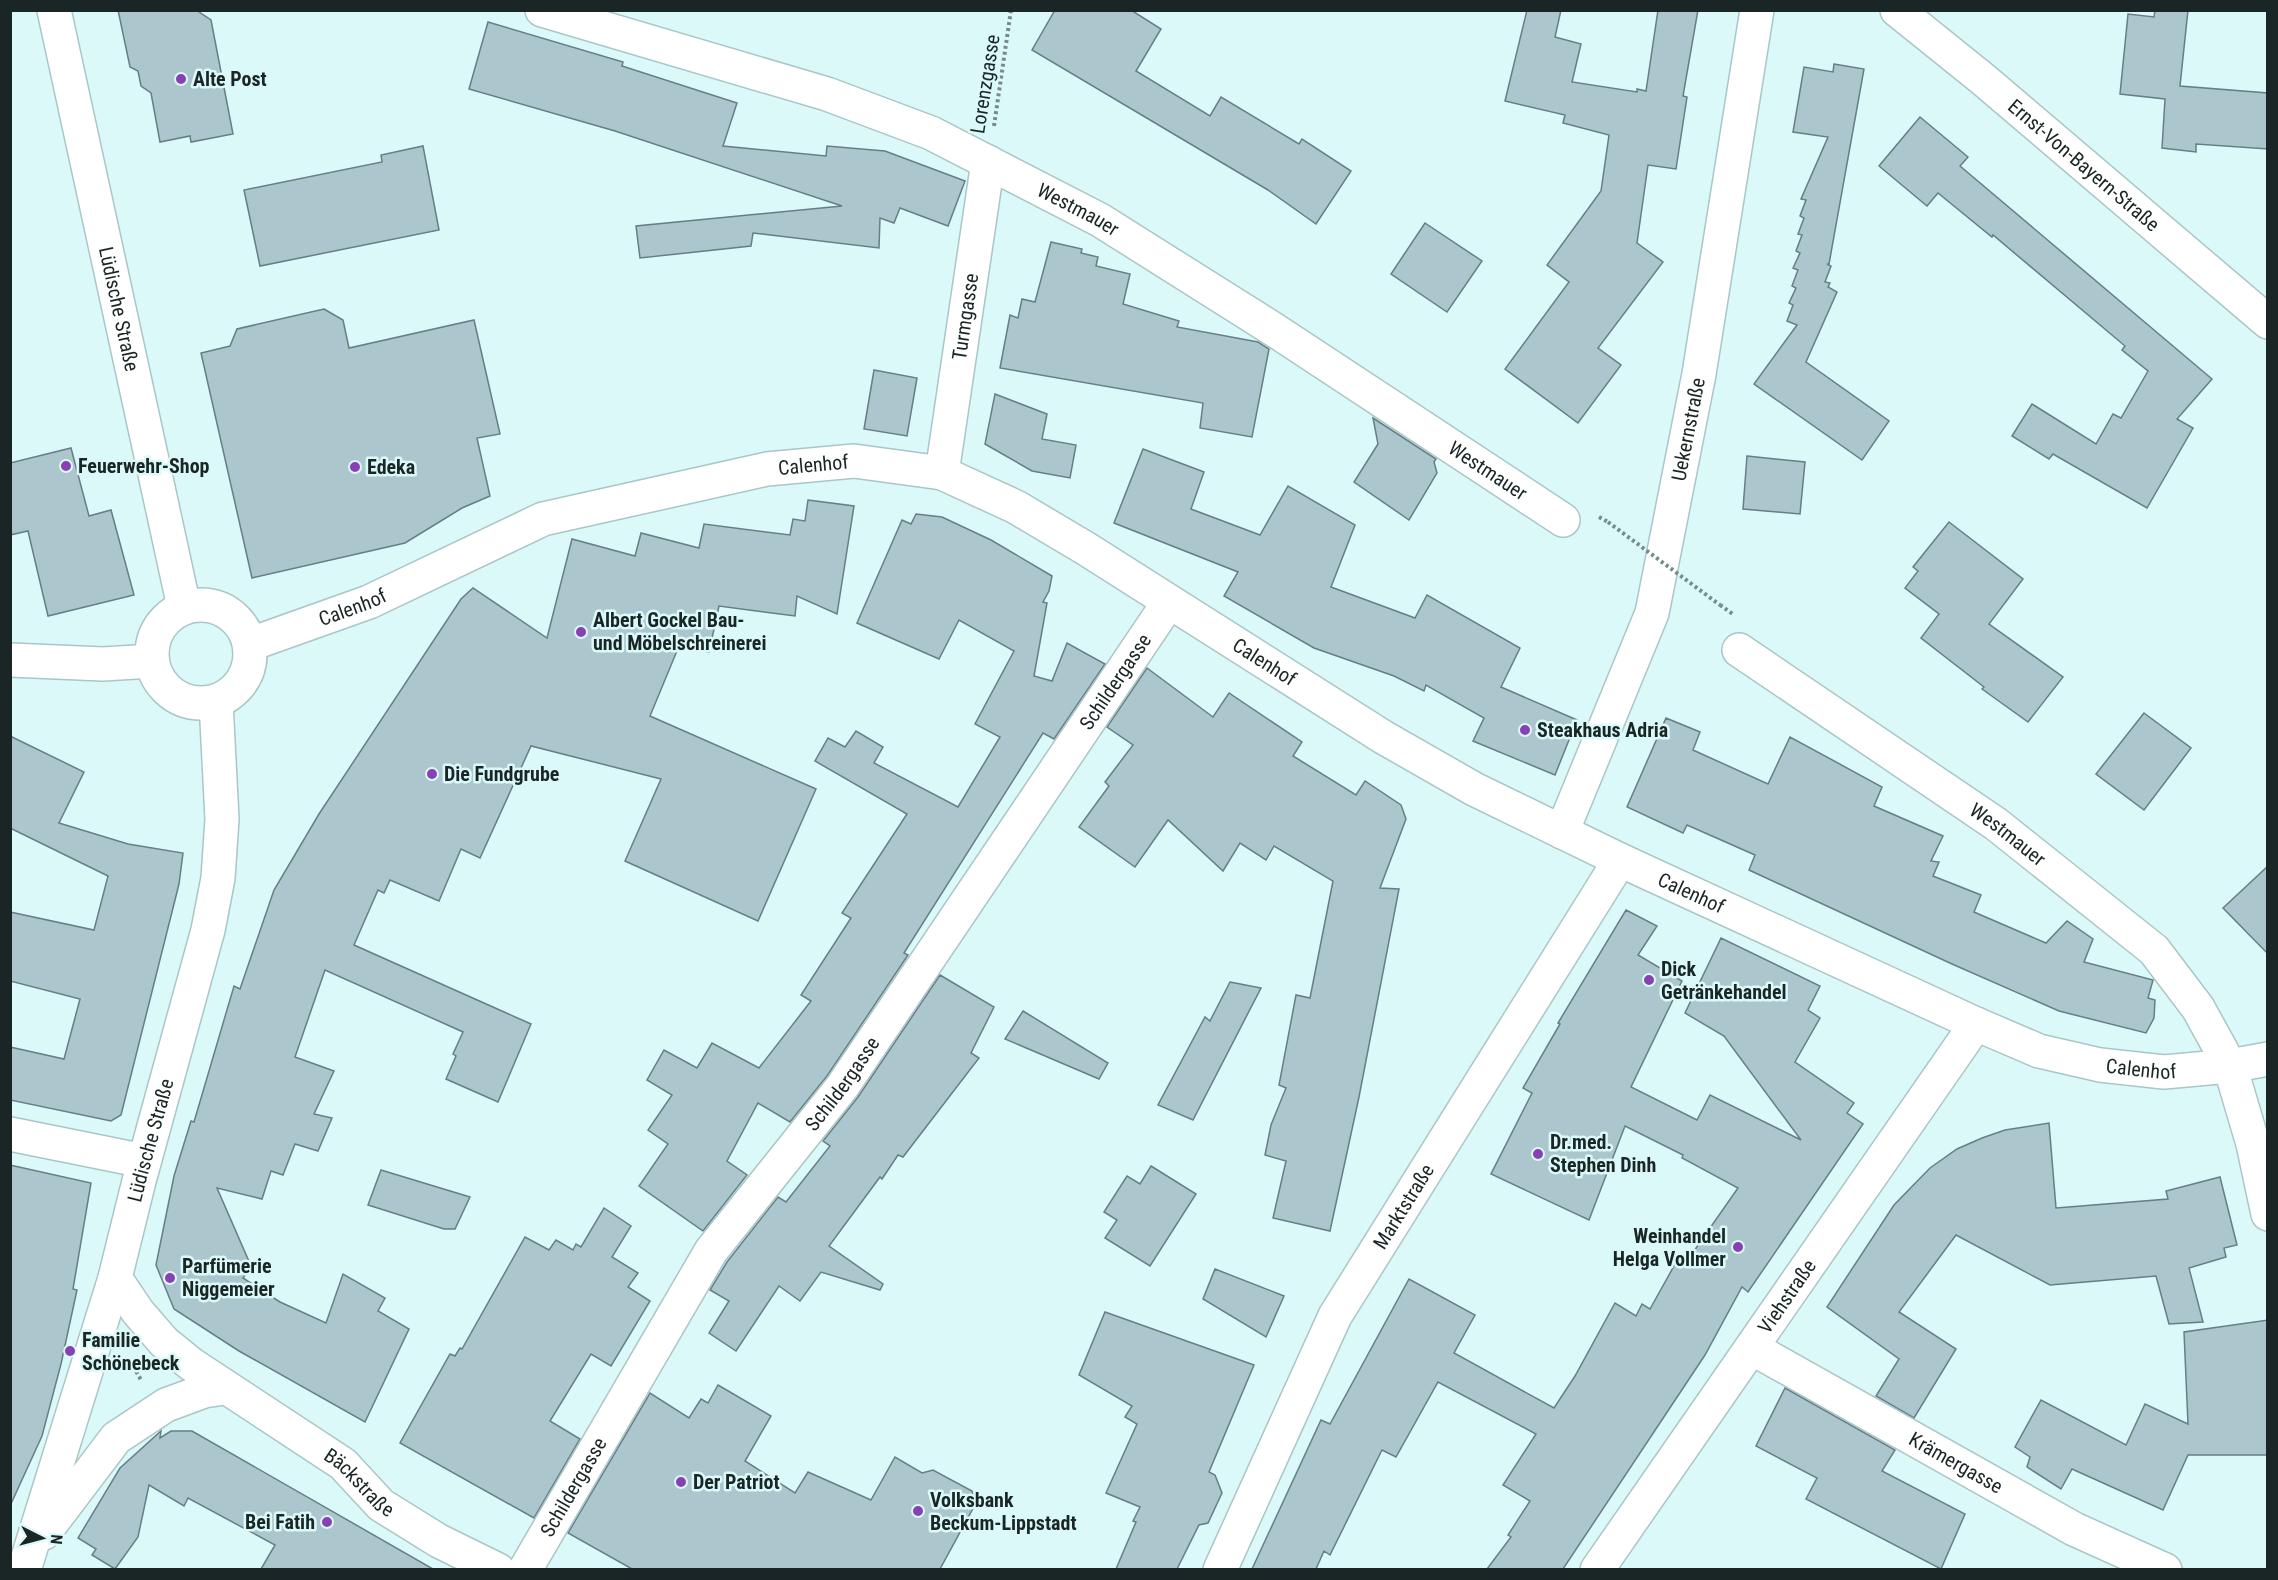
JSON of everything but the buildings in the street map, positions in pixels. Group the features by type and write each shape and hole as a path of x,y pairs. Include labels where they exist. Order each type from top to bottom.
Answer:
{"street":[{"name":"Lüdische Straße","path":"54,10 184,607"},
{"name":"Westmauer","path":"542,10 826,94 931,134 988,162 1100,220 1273,329 1563,520"},
{"name":"Uekernstraße","path":"1562,832 1652,613 1699,374 1757,10"},
{"name":"Ernst-Von-Bayern-Straße","path":"1897,10 1991,86 2268,322"},
{"name":"Turmgasse","path":"942,473 988,162"},
{"name":"Calenhof","path":"250,644 369,602 543,519 767,469 854,460 942,473 1016,507 1085,548 1383,737 1474,789 1620,860 1976,1024 2038,1051 2100,1065 2164,1072 2230,1066 2268,1059"},
{"name":"Schildergasse","path":"525,1569 711,1251 842,1088 1169,603"},
{"path":"212,605 221,609 237,619 250,644 250,662 244,679 232,693 216,702 188,702 164,687 152,661 154,639 165,619 184,607 212,605"},
{"name":"Westmauer","path":"1739,650 1996,824 2154,950 2198,1008 2230,1066 2253,1144 2268,1214"},
{"path":"10,660 103,664 152,661"},
{"name":"Lüdische Straße","path":"27,1560 115,1278 144,1161 208,930 218,878 222,819 216,702"},
{"name":"Marktstraße","path":"1220,1569 1335,1316 1620,860"},
{"name":"Viehstraße","path":"1597,1569 1976,1024"},
{"path":"10,1134 144,1161"},
{"name":"Bäckstraße","path":"115,1278 138,1312 164,1342 225,1388 343,1464 381,1504 439,1540 498,1569"},
{"name":"Krämergasse","path":"1752,1348 2074,1529 2165,1569"},
{"path":"27,1560 116,1438 166,1405 204,1391 225,1388"}],"path":[{"name":"Lorenzgasse","path":"988,162 1011,10"},
{"path":"1608,522 1720,605"}],"place":[{"name":"Alte Post","path":"181,79"},
{"name":"Feuerwehr-Shop","path":"66,466"},
{"name":"Edeka","path":"355,467"},
{"name":"Albert Gockel Bau- und Möbelschreinerei","path":"581,632"},
{"name":"Steakhaus Adria","path":"1525,730"},
{"name":"Die Fundgrube","path":"432,774"},
{"name":"Dick Getränkehandel","path":"1649,980"},
{"name":"Dr.med. Stephen Dinh","path":"1538,1154"},
{"name":"Weinhandel Helga Vollmer","path":"1738,1247"},
{"name":"Parfümerie Niggemeier","path":"170,1278"},
{"name":"Familie Schönebeck","path":"70,1351"},
{"name":"Der Patriot","path":"681,1482"},
{"name":"Volksbank Beckum-Lippstadt","path":"918,1511"},
{"name":"Bei Fatih","path":"327,1522"}]}
